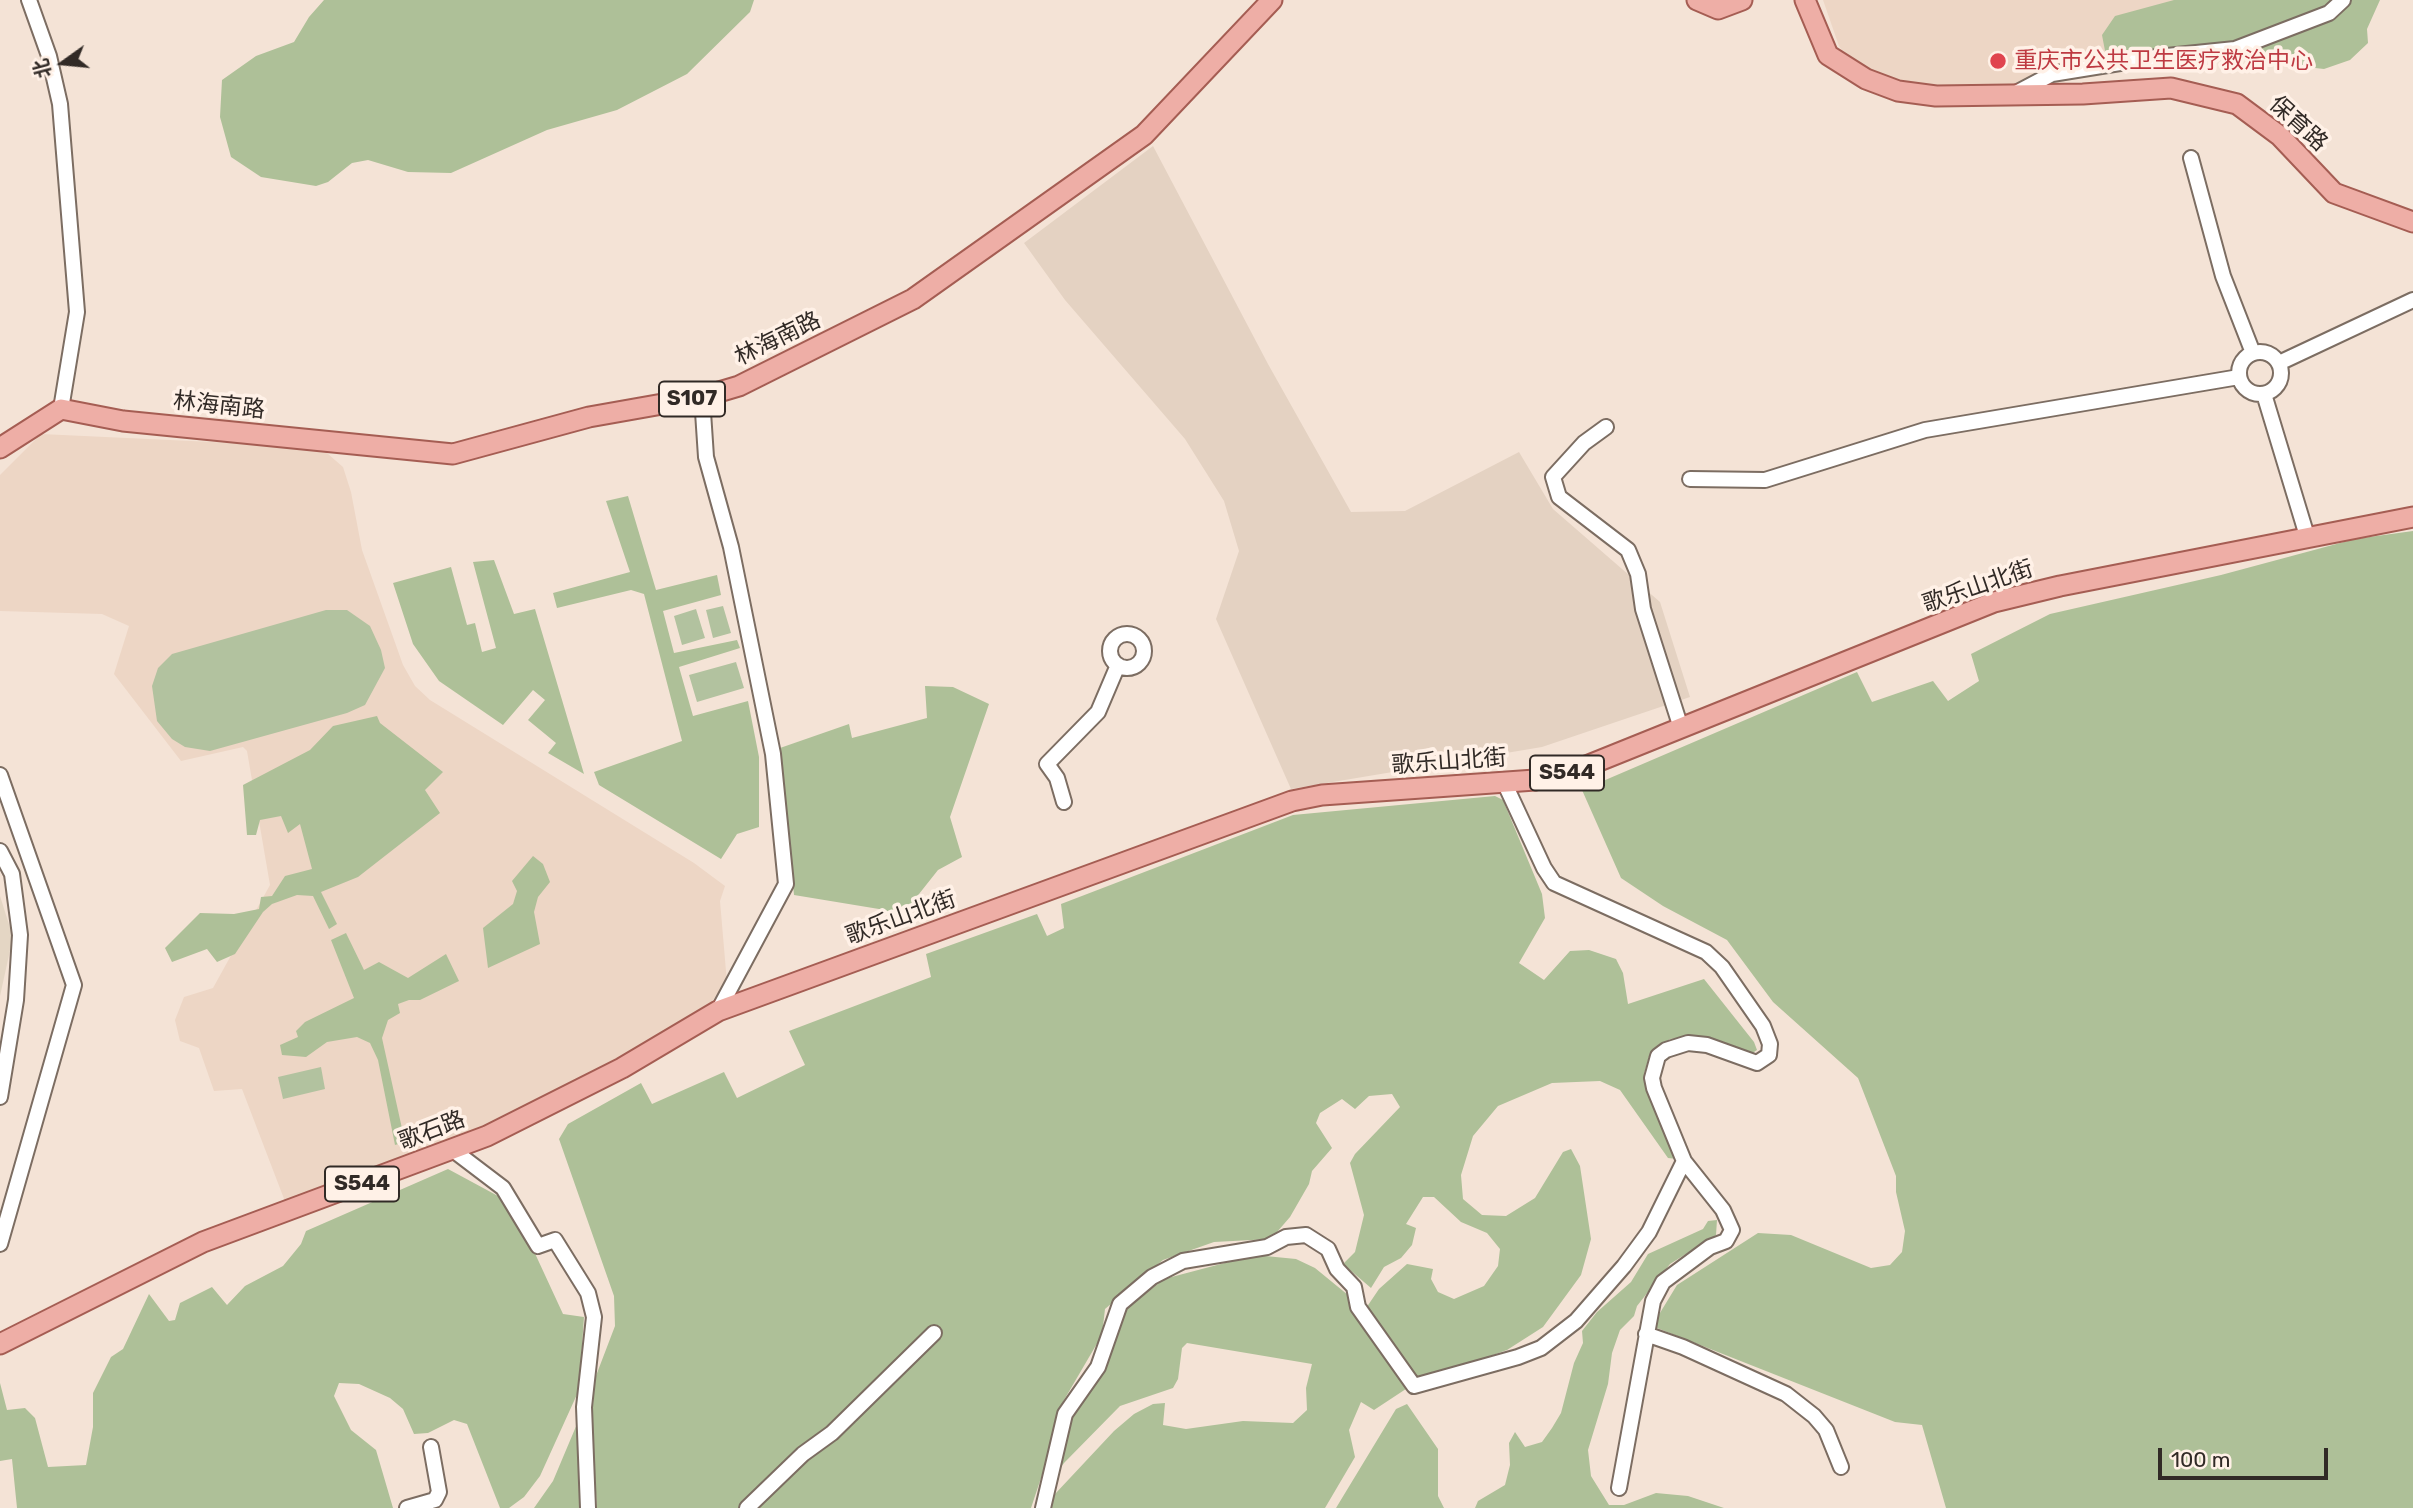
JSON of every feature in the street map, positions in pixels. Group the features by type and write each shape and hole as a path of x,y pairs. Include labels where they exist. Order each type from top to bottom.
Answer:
{"main road":[{"name":"林海南路","path":"61,409 123,422 453,454 589,417 702,397 740,386 914,299 1144,135 1272,0"},
{"path":"1697,0 1718,9 1742,0"},
{"name":"保育路","path":"1805,0 1828,55 1866,79 1898,91 1936,96 2083,94 2171,88 2237,104 2280,136 2334,193 2413,222"},
{"path":"0,448 61,409"},
{"name":"歌乐山北街","path":"718,1011 1292,801 1322,796 1535,780 1574,771 1994,602 2060,586 2413,517"},
{"name":"歌石路","path":"0,1344 203,1242 488,1136 622,1068 718,1011"}],"street":[{"path":"29,0 49,56 60,104 77,312 61,409"},
{"path":"2015,93 2052,74 2157,57 2235,49 2329,13 2343,0"},
{"path":"2191,158 2222,276 2253,353"},
{"path":"2279,363 2413,300"},
{"path":"2253,353 2269,354 2279,363 2281,371 2278,384 2264,394 2248,391 2239,377 2239,366 2253,353"},
{"path":"1690,479 1765,480 1925,430 2239,377"},
{"path":"2264,394 2307,536"},
{"path":"702,397 706,457 731,547 773,754 786,884 718,1011"},
{"path":"1606,427 1584,443 1553,477 1559,497 1628,550 1638,574 1643,609 1681,728"},
{"path":"1064,802 1057,778 1047,764 1098,712 1118,665"},
{"path":"0,775 74,985 0,1244"},
{"path":"1504,782 1544,868 1554,883 1706,953 1722,967 1763,1026 1770,1044 1769,1055 1757,1063 1698,1044 1675,1046 1658,1056 1652,1078 1654,1088 1684,1161 1723,1210 1732,1230 1726,1241 1710,1247 1662,1282 1653,1301 1619,1488"},
{"path":"0,851 12,874 20,935 16,1000 0,1097"},
{"path":"453,1150 503,1188 538,1246 555,1240 588,1293 594,1317 584,1407 588,1508"},
{"path":"1043,1508 1065,1414 1098,1367 1121,1304 1130,1294 1183,1261 1240,1249 1267,1247 1286,1237 1306,1235 1328,1249 1337,1269 1354,1287 1358,1307 1413,1386 1541,1348 1576,1321 1637,1250 1684,1161"},
{"path":"747,1508 803,1454 832,1433 934,1333"},
{"path":"1646,1334 1683,1347 1786,1394 1814,1416 1826,1430 1841,1467"},
{"path":"407,1508 435,1500 439,1492 431,1447"}],"shaded area":[{"name":"重庆市公共卫生医疗救治中心","path":"1823,0 2254,0 2254,33 1983,102 1868,90 1839,46"},
{"path":"1153,146 1268,364 1351,512 1405,511 1519,452 1553,509 1660,602 1690,697 1542,747 1291,789 1216,619 1239,551 1224,501 1185,439 1065,300 1024,243"},
{"path":"41,434 320,447 343,467 351,492 362,550 403,665 415,686 430,700 694,863 725,886 720,901 727,983 701,1015 495,1123 286,1204 242,1089 214,1091 199,1048 180,1041 175,1020 184,997 213,988 270,885 247,751 243,747 181,761 114,674 129,626 102,614 0,611 0,475"},
{"path":"0,896 13,937 0,996"}],"green space":[{"path":"324,0 754,0 750,12 687,74 617,110 547,130 451,173 408,172 368,160 352,163 328,182 316,186 261,177 231,157 220,117 222,80 256,56 294,42 309,17"},
{"path":"2174,0 2380,0 2367,29 2368,43 2350,60 2324,69 2289,65 2253,51 2146,72 2128,70 2106,56 2102,35 2115,16"},
{"path":"628,496 656,590 717,575 721,595 663,611 674,653 737,640 740,648 679,667 693,716 748,701 759,757 759,827 737,834 721,859 599,785 594,772 682,741 644,594 631,590 557,608 553,593 630,572 606,501"},
{"path":"2413,531 2413,1508 1946,1508 1922,1425 1895,1422 1652,1326 1677,1285 1758,1233 1791,1235 1871,1268 1890,1265 1902,1252 1905,1231 1896,1192 1896,1176 1858,1078 1773,1002 1727,940 1663,906 1621,878 1582,790 1857,672 1872,702 1933,681 1948,701 1979,681 1971,654 2050,614 2221,575 2355,539"},
{"path":"494,560 514,614 535,609 584,774 548,753 556,743 528,720 545,700 533,690 503,725 439,681 413,644 393,583 451,567 467,625 475,623 482,652 496,648 473,562"},
{"path":"723,606 731,633 713,638 706,610"},
{"path":"696,609 705,638 682,645 674,616"},
{"path":"326,610 347,610 370,626 381,650 385,668 365,705 347,713 210,751 185,747 172,739 157,721 152,686 158,668 172,654"},
{"path":"736,662 744,688 697,702 689,675"},
{"path":"925,686 953,687 989,704 950,817 962,857 938,870 900,918 885,910 794,895 780,748 849,724 852,738 927,718"},
{"path":"377,716 380,723 443,772 425,790 440,813 358,877 321,892 337,924 329,929 313,896 297,895 272,904 263,912 235,954 217,962 207,949 172,962 165,948 200,913 234,914 259,909 261,897 272,896 285,876 312,869 300,824 288,833 281,816 260,820 256,835 247,835 243,785 310,750 333,726"},
{"path":"1495,796 1503,800 1542,894 1545,918 1519,963 1544,980 1570,951 1589,950 1616,959 1623,973 1628,1004 1704,979 1754,1042 1757,1050 1751,1054 1702,1036 1670,1039 1650,1053 1644,1074 1653,1107 1677,1149 1677,1159 1668,1158 1620,1090 1600,1081 1552,1083 1498,1106 1473,1136 1461,1175 1463,1199 1482,1215 1506,1216 1535,1198 1563,1152 1571,1149 1580,1166 1591,1239 1581,1275 1543,1327 1507,1350 1415,1383 1374,1410 1361,1402 1349,1430 1355,1457 1325,1508 1051,1508 1055,1494 1114,1431 1134,1414 1153,1404 1165,1403 1163,1425 1186,1429 1243,1421 1293,1423 1307,1410 1306,1388 1312,1364 1187,1343 1182,1348 1178,1379 1173,1388 1120,1406 1064,1463 1053,1478 1071,1418 1096,1379 1105,1370 1124,1311 1164,1279 1255,1255 1296,1259 1315,1268 1348,1295 1358,1320 1379,1289 1407,1264 1433,1269 1431,1279 1438,1292 1454,1299 1484,1286 1498,1266 1500,1249 1487,1233 1461,1222 1434,1197 1423,1197 1406,1224 1416,1228 1412,1245 1401,1258 1384,1267 1371,1288 1343,1264 1355,1252 1364,1215 1350,1163 1355,1154 1400,1107 1392,1094 1369,1096 1355,1109 1342,1099 1320,1113 1316,1123 1332,1148 1312,1171 1309,1184 1290,1217 1271,1239 1214,1242 1163,1260 1105,1309 1102,1335 1057,1412 1043,1472 1031,1508 597,1508 592,1431 594,1381 615,1326 614,1296 559,1139 568,1124 641,1083 652,1104 724,1072 737,1098 805,1065 789,1031 931,977 926,954 1037,914 1047,936 1064,928 1061,904 1293,815"},
{"path":"533,856 543,864 550,882 538,897 534,912 540,944 488,968 483,928 513,904 517,891 512,881"},
{"path":"346,933 364,970 379,962 408,978 446,954 459,981 420,1000 398,1004 400,1013 388,1020 382,1038 405,1142 395,1145 378,1060 370,1043 357,1037 327,1042 306,1057 282,1055 280,1045 298,1037 296,1031 305,1022 354,998 331,940"},
{"path":"321,1067 325,1089 283,1099 278,1077"},
{"path":"448,1169 498,1196 532,1247 563,1314 584,1317 579,1390 540,1476 524,1497 509,1508 500,1508 467,1424 454,1420 428,1433 414,1434 403,1409 390,1398 359,1384 339,1383 334,1396 351,1430 376,1450 393,1508 17,1508 12,1459 0,1461 0,1383 7,1410 25,1408 35,1418 48,1467 86,1465 93,1427 93,1393 111,1357 123,1349 149,1294 169,1321 175,1320 180,1303 212,1287 227,1305 245,1286 283,1266 301,1244 306,1231"},
{"path":"1717,1220 1716,1235 1670,1264 1637,1306 1634,1316 1620,1330 1612,1353 1608,1384 1588,1450 1591,1476 1609,1505 1624,1505 1656,1493 1688,1496 1724,1508 1475,1508 1478,1501 1505,1485 1510,1465 1509,1443 1515,1432 1525,1447 1542,1442 1552,1428 1561,1413 1574,1363 1583,1343 1582,1331 1597,1312 1631,1282 1648,1254 1703,1229 1708,1221"},
{"path":"1407,1404 1438,1449 1438,1496 1444,1508 1336,1508 1396,1409"},
{"path":"577,1424 581,1508 534,1508 553,1481"}],"place":[{"name":"重庆市公共卫生医疗救治中心","path":"1998,61"}]}
